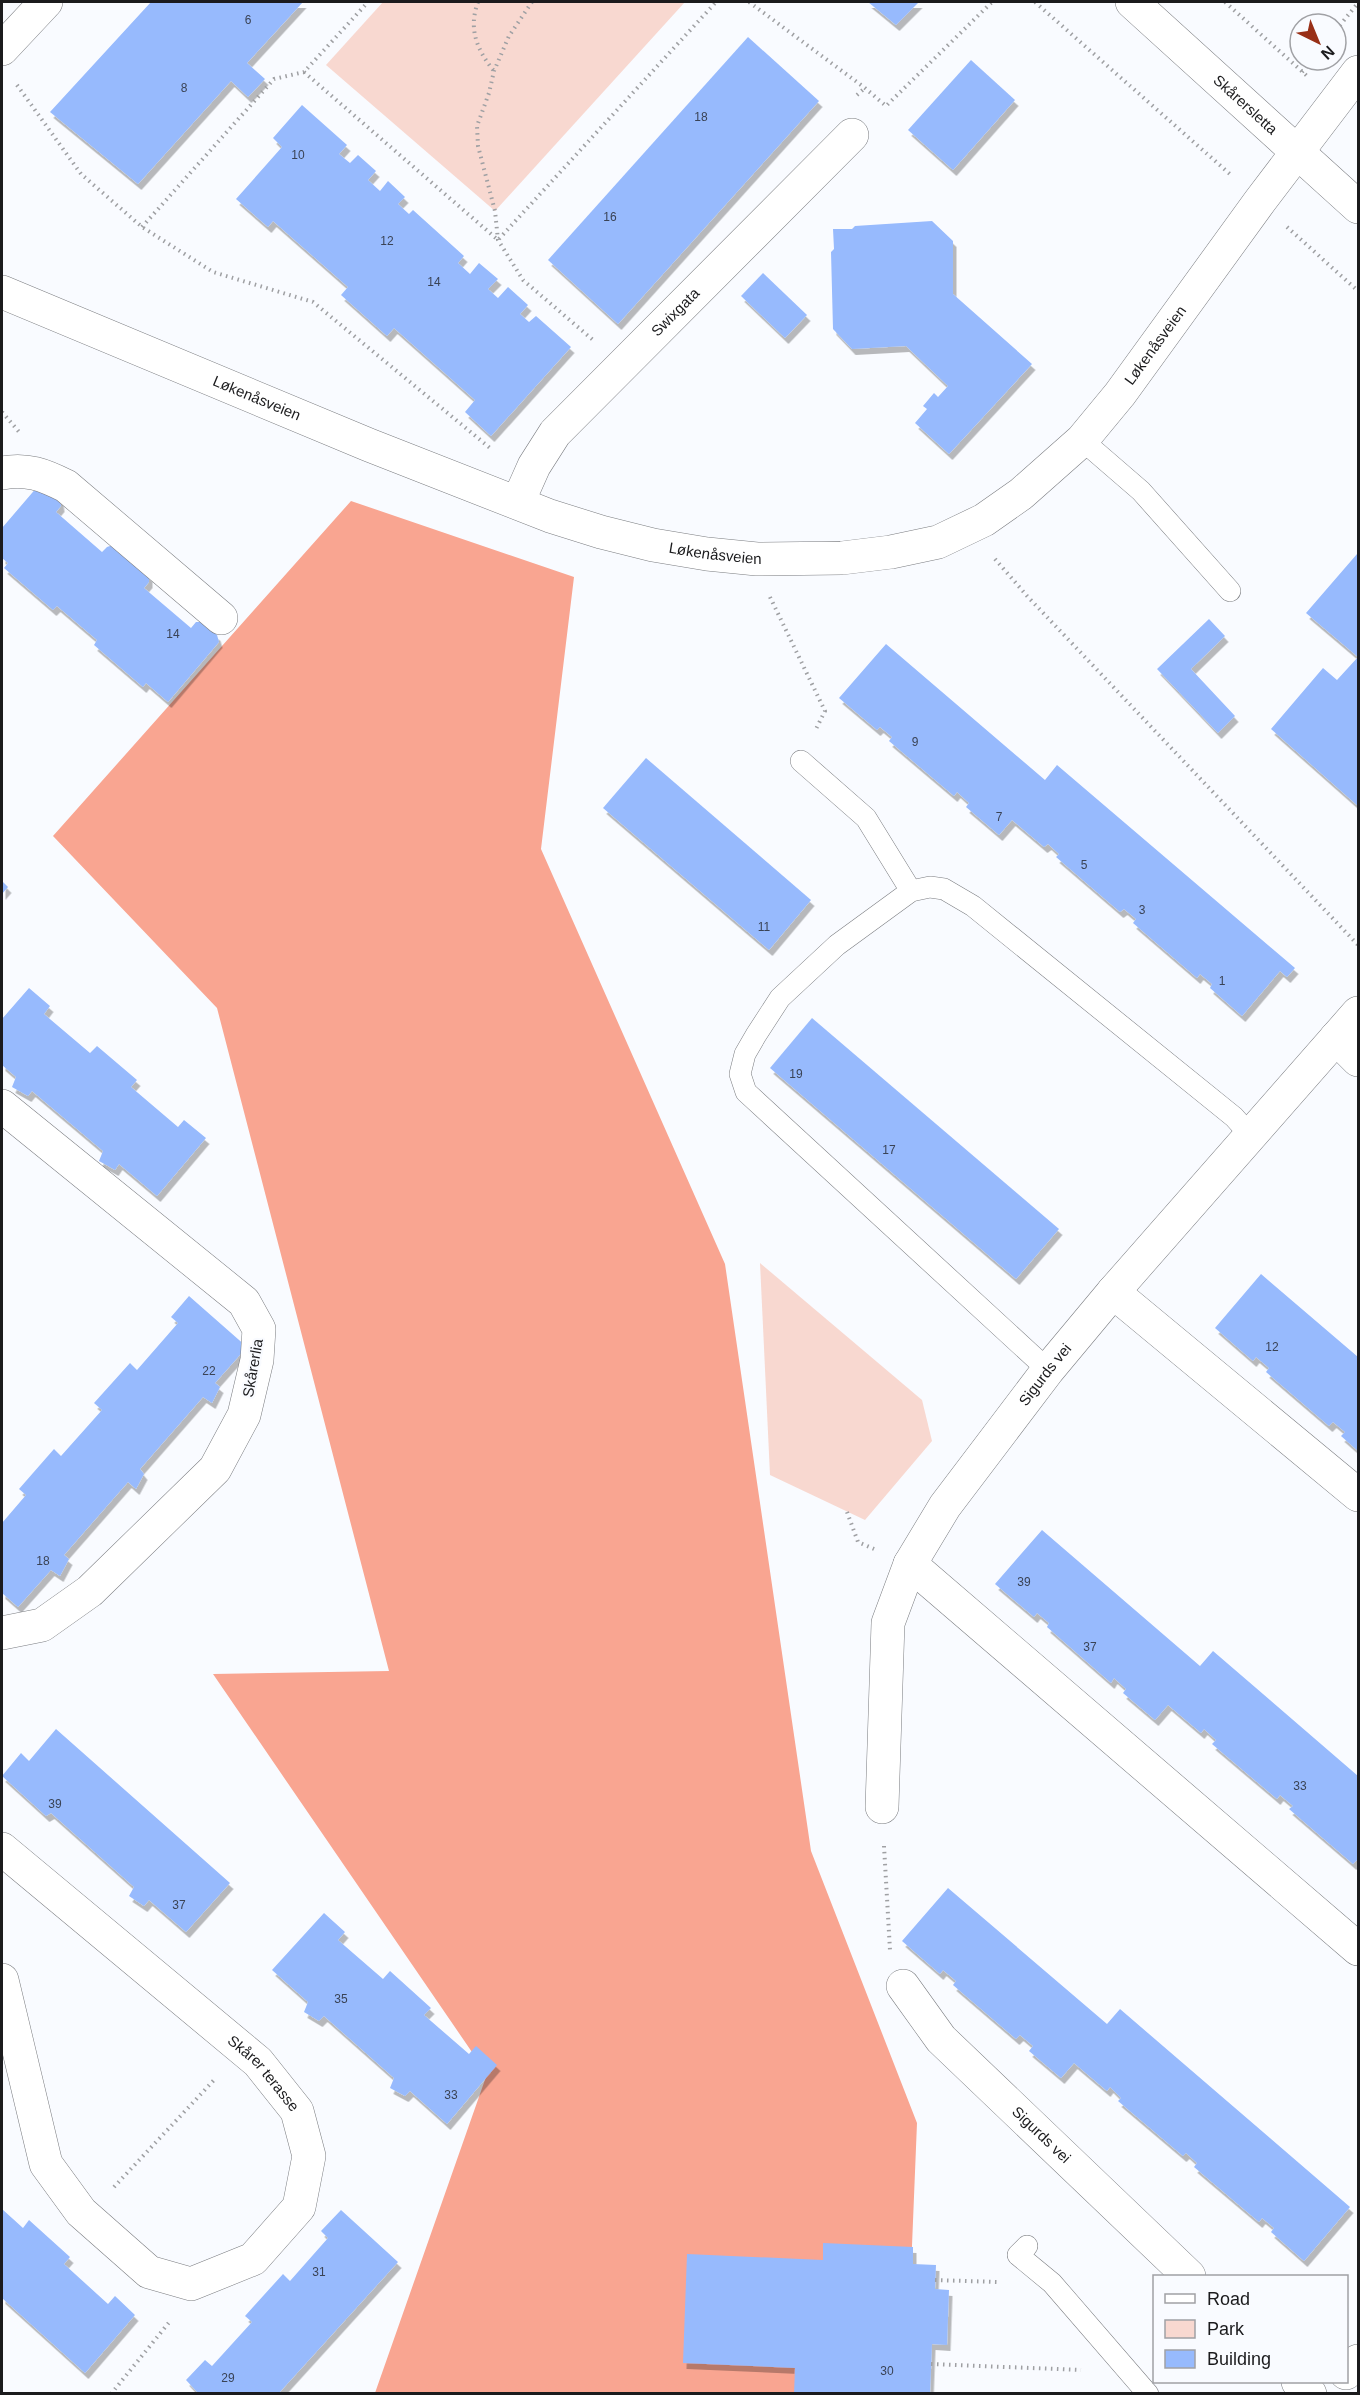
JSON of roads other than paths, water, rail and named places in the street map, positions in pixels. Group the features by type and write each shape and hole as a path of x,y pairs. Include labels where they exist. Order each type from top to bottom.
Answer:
{"street":[{"path":"2,49 46,2"},
{"name":"Skårersletta","path":"1132,2 1359,207"},
{"name":"Løkenåsveien","path":"2,292 369,445 550,516 601,532 654,545 757,559 842,558 891,552 938,542 984,520 1021,495 1082,440 1119,394 1260,201 1359,72"},
{"name":"Swixgata","path":"518,502 534,466 555,433 852,135"},
{"path":"2,473 17,470 40,473 66,486 221,618"},
{"name":"Sigurds vei","path":"882,1807 888,1623 910,1564 945,1506 1048,1370 1113,1292 1251,1136 1347,1049 1359,1013"},
{"name":"Skårerlia","path":"2,1106 244,1302 259,1329 257,1360 244,1415 215,1469 90,1591 42,1624 2,1633"},
{"path":"1113,1292 1359,1495"},
{"path":"910,1564 1359,1949"},
{"name":"Skårer terasse","path":"2,1849 258,2062 297,2111 309,2156 299,2207 253,2259 191,2284 149,2272 86,2216 46,2164 2,1980"},
{"name":"Sigurds vei","path":"903,1986 941,2039 1187,2275"},
{"path":"1348,2372 1359,2361"},
{"path":"1299,2383 1310,2394"},
{"path":"1327,2394 1338,2383"}],"lane":[{"path":"1082,440 1141,491 1230,591"},
{"path":"801,761 866,818 911,891"},
{"path":"1048,1370 743,1088 740,1074 745,1054 780,998 837,945 911,891 930,887 944,889 973,906 1234,1117 1251,1136"},
{"path":"1027,2246 1018,2255 1052,2283 1148,2394"}]}
